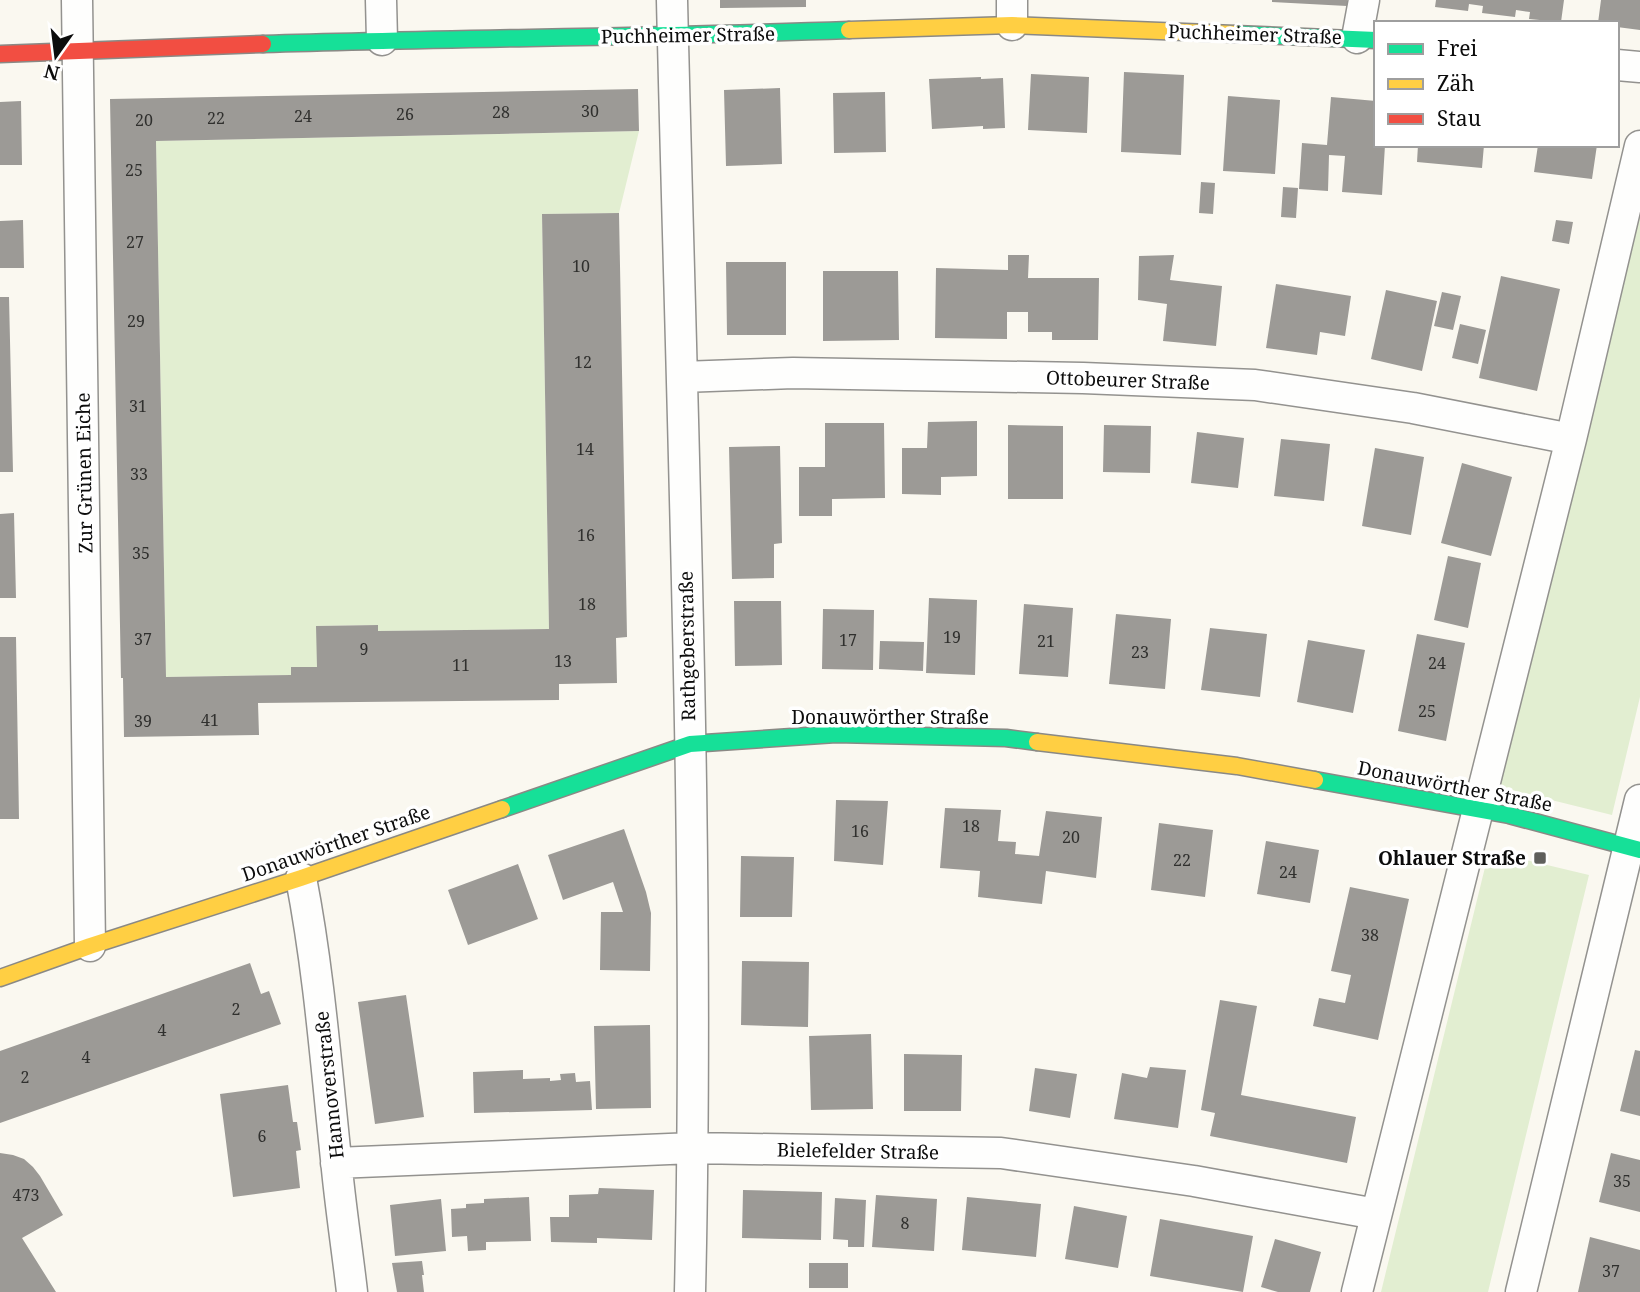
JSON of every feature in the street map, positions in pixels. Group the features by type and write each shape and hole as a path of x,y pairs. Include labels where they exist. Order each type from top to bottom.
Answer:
{"street":[{"name":"Zur Grünen Eiche","path":"77,0 90,946"},
{"path":"381,0 382,40"},
{"name":"Rathgeberstraße","path":"672,0 690,744 693,1148 690,1292"},
{"path":"1364,0 1366,39"},
{"name":"Puchheimer Straße","path":"0,54 382,40 673,36 1012,12 1366,39"},
{"path":"1619,65 1640,67"},
{"path":"1357,1292 1571,439 1640,146"},
{"name":"Ottobeurer Straße","path":"682,377 793,373 1069,378 1255,385 1413,408 1571,439"},
{"name":"Donauwörther Straße","path":"0,978 690,744 836,734 1006,738 1237,766 1509,816 1634,849"},
{"path":"1521,1292 1634,849 1640,800"},
{"name":"Hannoverstraße","path":"301,878 323,1024 352,1292"},
{"name":"Bielefelder Straße","path":"336,1163 693,1148 1001,1153 1194,1181 1376,1214"}],"green space":[{"path":"639,131 619,213 542,214 549,629 378,631 377,625 317,626 317,667 291,667 291,675 166,677 156,141"},
{"path":"1640,197 1640,697 1612,815 1487,784"},
{"path":"1489,851 1589,875 1488,1292 1381,1292"}],"building":[{"path":"720,0 806,0 806,7 720,8"},
{"path":"1347,0 1347,6 1272,2"},
{"path":"1436,0 1564,0 1561,21 1529,19 1530,12 1516,10 1515,17 1482,13 1483,6 1469,4 1468,11 1435,7"},
{"path":"1601,0 1640,0 1640,30 1619,27 1619,21 1598,21"},
{"path":"1124,72 1184,75 1181,155 1121,152"},
{"path":"1031,74 1089,77 1087,133 1028,130"},
{"path":"1003,78 1005,128 983,129 983,126 932,129 929,79"},
{"path":"780,88 782,164 726,166 724,90"},
{"path":"638,89 639,131 156,141 166,677 291,675 291,667 317,667 316,626 378,625 378,631 549,629 542,214 619,213 627,637 616,638 617,683 559,684 559,700 258,703 259,735 124,737 110,99"},
{"path":"885,92 886,152 834,153 833,93"},
{"path":"1228,96 1280,100 1275,174 1223,171"},
{"path":"1331,97 1374,101 1374,147 1385,147 1382,195 1342,192 1345,156 1329,155 1328,191 1299,189 1302,143 1327,145"},
{"path":"21,101 22,165 0,165 0,102"},
{"path":"1418,147 1484,147 1482,168 1417,162"},
{"path":"1538,147 1597,147 1592,179 1534,172"},
{"path":"1201,182 1215,183 1213,214 1199,213"},
{"path":"1283,187 1298,188 1296,218 1281,217"},
{"path":"23,220 24,268 0,268 0,221"},
{"path":"1556,220 1573,222 1569,244 1552,241"},
{"path":"1008,255 1029,255 1028,278 1099,278 1098,340 1052,340 1052,332 1028,332 1028,312 1007,312 1007,339 935,338 936,268 1008,270"},
{"path":"1174,255 1170,280 1222,286 1216,346 1163,341 1167,304 1138,300 1139,256"},
{"path":"726,262 786,262 786,335 727,335"},
{"path":"823,271 898,271 899,340 823,341"},
{"path":"1501,276 1560,289 1537,391 1479,378"},
{"path":"1276,284 1351,296 1345,336 1320,332 1317,355 1266,348"},
{"path":"1386,290 1437,301 1422,371 1371,359"},
{"path":"1442,292 1461,296 1453,330 1434,326"},
{"path":"0,297 9,297 13,472 0,472"},
{"path":"1460,324 1486,330 1478,364 1452,358"},
{"path":"977,421 977,476 941,477 941,495 902,494 902,448 927,448 928,422"},
{"path":"825,423 884,423 885,498 832,499 832,516 799,516 799,467 825,467"},
{"path":"1008,425 1063,426 1063,499 1008,499"},
{"path":"1104,425 1151,426 1150,473 1103,472"},
{"path":"1197,432 1244,438 1238,488 1191,483"},
{"path":"1281,439 1330,444 1324,501 1274,496"},
{"path":"780,446 782,543 774,544 774,578 732,579 729,447"},
{"path":"1375,448 1424,457 1411,535 1362,526"},
{"path":"1462,463 1512,477 1491,556 1441,543"},
{"path":"14,513 16,598 0,598 0,514"},
{"path":"1448,556 1481,563 1468,628 1434,620"},
{"path":"929,598 977,600 975,675 926,673"},
{"path":"734,601 781,601 782,665 735,666"},
{"path":"1024,604 1073,608 1068,677 1019,674"},
{"path":"823,609 874,610 873,670 822,669"},
{"path":"1116,614 1171,619 1165,689 1109,684"},
{"path":"1210,628 1267,634 1260,697 1201,690"},
{"path":"1417,634 1465,643 1446,741 1398,731"},
{"path":"0,637 16,637 19,819 0,819"},
{"path":"1308,640 1365,650 1353,713 1297,702"},
{"path":"880,641 924,642 923,671 879,669"},
{"path":"836,800 888,801 883,865 834,861"},
{"path":"945,808 1001,810 998,841 1016,842 1015,854 1039,856 1046,811 1102,817 1096,878 1046,871 1042,904 978,897 980,871 940,868"},
{"path":"1159,823 1213,830 1205,897 1151,890"},
{"path":"624,829 651,913 650,971 600,970 601,912 623,912 613,882 563,900 548,855"},
{"path":"1266,841 1319,850 1310,903 1257,894"},
{"path":"741,856 794,857 792,917 740,917"},
{"path":"518,864 538,919 468,945 448,890"},
{"path":"1350,887 1409,899 1378,1040 1313,1026 1319,998 1345,1003 1351,975 1331,971"},
{"path":"742,961 809,962 808,1027 741,1025"},
{"path":"250,963 261,994 269,991 281,1024 0,1123 0,1051"},
{"path":"406,995 424,1117 375,1124 358,1002"},
{"path":"1220,1000 1257,1006 1241,1095 1356,1117 1347,1163 1210,1136 1215,1113 1201,1110"},
{"path":"650,1025 651,1108 596,1109 594,1026"},
{"path":"871,1034 873,1109 811,1110 809,1036"},
{"path":"1635,1050 1640,1051 1640,1116 1620,1111"},
{"path":"904,1054 962,1055 961,1111 904,1111"},
{"path":"1150,1067 1186,1070 1178,1128 1114,1119 1122,1073 1147,1078"},
{"path":"1035,1068 1077,1074 1070,1118 1029,1111"},
{"path":"523,1070 523,1079 561,1080 560,1074 575,1073 576,1082 590,1081 592,1110 474,1113 473,1072"},
{"path":"288,1085 293,1122 297,1122 301,1150 296,1151 300,1188 233,1197 220,1094"},
{"path":"0,1153 24,1159 33,1167 63,1215 22,1238 56,1292 0,1292"},
{"path":"1611,1153 1640,1160 1640,1212 1599,1202"},
{"path":"599,1188 654,1190 652,1240 597,1238 597,1243 551,1242 550,1217 569,1217 569,1195 598,1194"},
{"path":"743,1190 822,1192 821,1240 742,1238"},
{"path":"876,1195 937,1199 934,1251 872,1247"},
{"path":"529,1197 531,1241 486,1242 486,1250 468,1251 467,1236 452,1237 451,1209 466,1208 466,1204 484,1203 484,1199"},
{"path":"967,1197 1041,1204 1036,1257 962,1250"},
{"path":"835,1198 866,1200 864,1247 848,1247 848,1240 833,1239"},
{"path":"441,1199 446,1251 395,1256 390,1205"},
{"path":"1074,1206 1127,1216 1118,1268 1065,1259"},
{"path":"1160,1219 1253,1236 1243,1292 1150,1276"},
{"path":"1590,1237 1640,1250 1640,1292 1578,1292"},
{"path":"1275,1239 1321,1252 1310,1292 1278,1292 1261,1287"},
{"path":"422,1261 424,1292 397,1292 392,1263"},
{"path":"809,1263 848,1263 848,1288 809,1288"}],"traffic: fast":[{"path":"263,44 849,30"},
{"path":"1235,34 1374,40"},
{"path":"502,809 690,744 836,734 1006,738 1037,742"},
{"path":"1315,780 1509,815 1640,850"}],"traffic: slow":[{"path":"849,30 1012,25 1235,34"},
{"path":"1037,742 1237,766 1315,780"},
{"path":"0,978 502,809"}],"traffic: jam":[{"path":"0,54 263,44"}],"place":[{"name":"Ohlauer Straße","path":"1540,858"}]}
